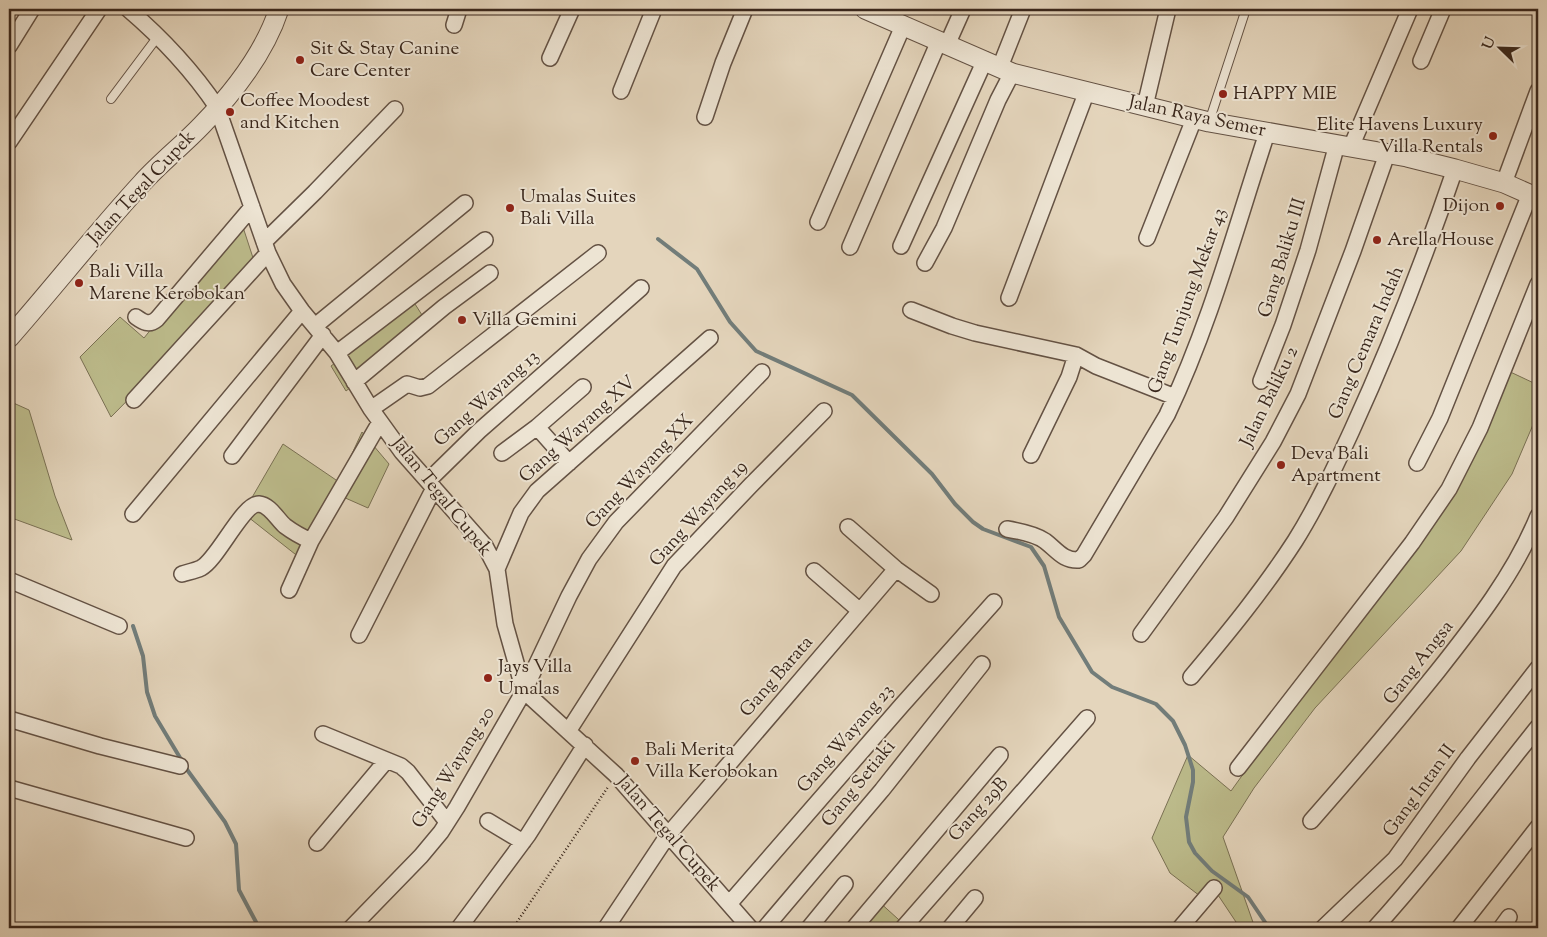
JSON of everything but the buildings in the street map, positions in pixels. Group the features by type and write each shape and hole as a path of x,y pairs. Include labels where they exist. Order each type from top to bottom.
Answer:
{"street":[{"path":"9,46 32,9"},
{"path":"9,142 99,9"},
{"name":"Jalan Tegal Cupek","path":"9,338 143,181 202,125 218,107 263,47 279,9"},
{"path":"454,25 460,9"},
{"path":"550,58 572,9"},
{"path":"621,91 654,9"},
{"path":"705,117 722,63 745,9"},
{"path":"850,247 943,43 963,9"},
{"path":"901,246 999,67 1023,9"},
{"path":"1145,106 1168,9"},
{"name":"Gang Baliku III","path":"1261,381 1283,325 1344,146 1410,9"},
{"path":"1421,60 1443,9"},
{"name":"Jalan Raya Semer","path":"875,11 903,26 999,67 1202,121 1387,154 1455,169 1504,184 1534,196"},
{"name":"Jalan Tegal Cupek","path":"137,12 203,86 218,107 266,247 284,284 302,311 337,353 371,409 402,452 485,546 497,569 505,624 524,691 569,730 616,775 750,928"},
{"path":"818,222 903,26"},
{"path":"926,263 944,228 998,100 999,67"},
{"path":"1009,298 1087,91"},
{"path":"1504,184 1538,92"},
{"path":"134,400 315,192 395,109"},
{"path":"1147,238 1202,121"},
{"name":"Gang Tunjung Mekar 43","path":"1007,529 1019,531 1044,540 1061,556 1079,560 1084,555 1167,415 1175,398 1204,326 1268,133"},
{"name":"Jalan Baliku 2","path":"1141,634 1226,517 1273,442 1298,394 1353,251 1387,154"},
{"name":"Gang Cemara Indah","path":"1191,677 1245,612 1296,539 1315,506 1361,411 1394,334 1432,237 1455,169"},
{"path":"1417,463 1440,418 1534,196"},
{"path":"232,456 319,331 465,203"},
{"path":"136,317 146,323 153,322 252,207"},
{"path":"337,353 485,240"},
{"path":"371,409 407,384 420,388 428,386 598,253"},
{"path":"354,382 444,307 490,273"},
{"path":"1238,768 1412,543 1449,489 1480,428 1538,284"},
{"name":"Gang Wayang 13","path":"359,635 431,484 478,431 641,288"},
{"path":"911,310 952,326 983,335 1076,355 1096,366 1175,398"},
{"path":"133,514 302,311"},
{"name":"Gang Wayang XV","path":"497,569 521,513 528,502 569,463 710,338"},
{"path":"1031,455 1066,385 1076,355"},
{"name":"Gang Wayang XX","path":"524,691 585,567 616,522 762,372"},
{"path":"502,453 583,387"},
{"name":"Gang Wayang 19","path":"569,730 674,566 824,411"},
{"path":"289,590 311,541 380,422"},
{"path":"536,427 569,463"},
{"path":"182,574 201,568 210,560 243,514 252,506 259,504 267,508 296,534 311,541"},
{"name":"Gang Angsa","path":"1311,821 1392,728 1469,632 1510,572 1538,516"},
{"path":"848,526 896,569 931,594"},
{"name":"Gang Barata","path":"606,928 668,835 896,569"},
{"path":"814,571 860,611"},
{"path":"9,580 119,626"},
{"name":"Gang Wayang 23","path":"729,904 994,602"},
{"name":"Gang Setiaki","path":"765,928 882,790 982,664"},
{"name":"Gang Intan II","path":"1323,928 1395,859 1468,758 1538,668"},
{"name":"Gang Wayang 20","path":"352,928 421,856 448,822 524,691"},
{"name":"Gang 29B","path":"903,928 1087,718"},
{"path":"9,719 100,746 180,766"},
{"path":"1375,928 1415,884 1538,727"},
{"path":"324,734 401,766 408,772 448,822"},
{"path":"459,928 523,842 585,745"},
{"path":"854,928 1000,755"},
{"path":"317,843 386,761"},
{"path":"9,788 186,838"},
{"path":"488,822 523,842"},
{"path":"1459,928 1538,827"},
{"path":"809,928 845,884"},
{"path":"1180,928 1214,888"},
{"path":"950,928 975,898"}],"lane":[{"path":"1202,121 1246,9"},
{"path":"111,99 159,36"}],"path":[{"path":"514,928 616,775"}],"shaded area":[{"path":"240,218 256,267 111,417 80,357 120,317 144,338"},
{"path":"415,304 429,326 346,391 331,366"},
{"path":"1504,369 1538,385 1538,413 1512,474 1461,551 1315,708 1254,788 1223,837 1255,928 1240,928 1210,883 1200,896 1170,873 1152,838 1188,755 1231,791 1363,607 1455,494"},
{"path":"9,401 29,410 55,496 72,540 9,517"},
{"path":"362,432 389,464 368,508 334,493 300,558 243,513 283,444 339,482"},
{"path":"877,900 908,928 854,928"}],"waterway":[{"path":"658,239 697,269 730,322 756,351 852,395 932,474 955,504 973,522 983,529 1031,547 1044,566 1059,617 1092,672 1112,687 1156,704 1173,721 1185,745 1193,770 1193,782 1186,817 1189,842 1195,853 1212,871 1248,897 1269,928"},
{"path":"133,626 143,656 147,692 155,716 188,771 225,822 236,844 239,890 256,922 257,928"}],"place":[{"name":"Sit & Stay Canine Care Center","path":"300,60"},
{"name":"HAPPY MIE","path":"1223,94"},
{"name":"Coffee Moodest and Kitchen","path":"230,112"},
{"name":"Elite Havens Luxury Villa Rentals","path":"1493,136"},
{"name":"Dijon","path":"1500,206"},
{"name":"Umalas Suites Bali Villa","path":"510,208"},
{"name":"Arella House","path":"1377,240"},
{"name":"Bali Villa Marene Kerobokan","path":"79,283"},
{"name":"Villa Gemini","path":"462,320"},
{"name":"Deva Bali Apartment","path":"1281,465"},
{"name":"Jays Villa Umalas","path":"488,678"},
{"name":"Bali Merita Villa Kerobokan","path":"635,761"}]}
